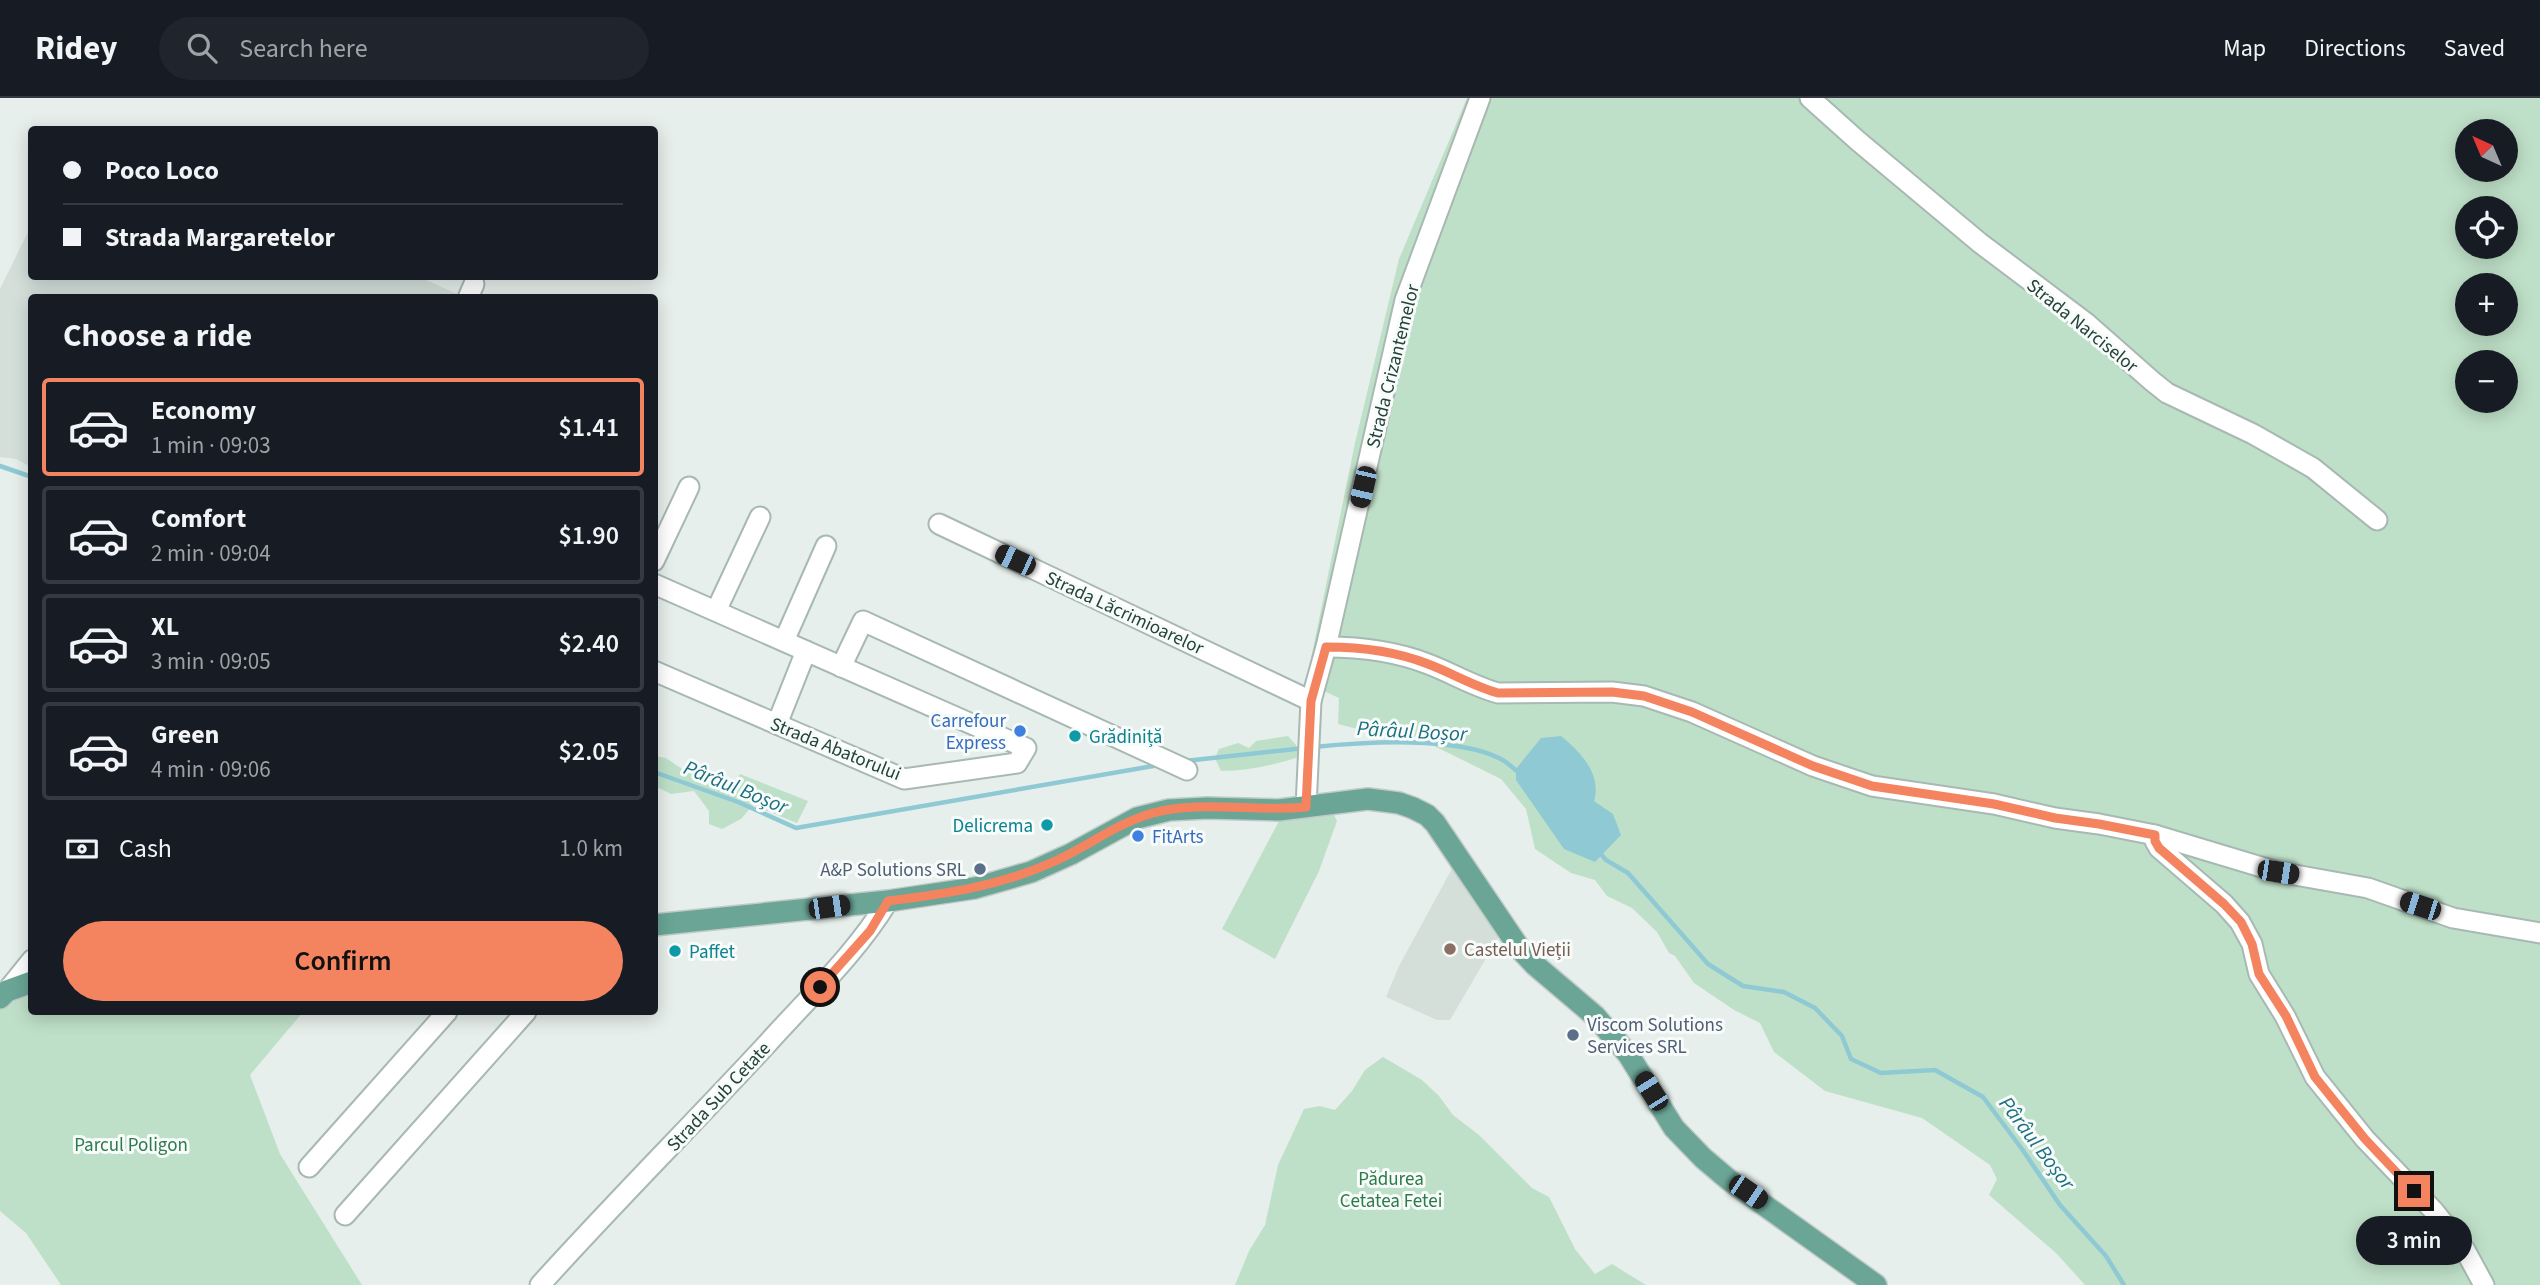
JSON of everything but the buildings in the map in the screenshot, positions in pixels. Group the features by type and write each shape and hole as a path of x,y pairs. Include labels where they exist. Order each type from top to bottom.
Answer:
{"main road":[{"path":"658,925 929,896 1006,880 1055,861 1121,826 1155,812 1368,799 1399,803 1427,815 1444,835 1520,949 1556,984 1595,1016 1628,1054 1674,1128 1703,1158 1728,1180 1876,1285"},
{"path":"3,995 28,984"}],"street":[{"name":"Strada Crizantemelor","path":"1302,802 1311,701 1326,647 1405,300 1480,98"},
{"name":"Strada Narciselor","path":"1810,98 1970,235 2085,322 2160,387 2313,468 2377,520"},
{"path":"658,553 689,487"},
{"path":"716,611 760,517"},
{"name":"Strada Lăcrimioarelor","path":"939,524 1311,701"},
{"path":"783,641 826,546"},
{"name":"Strada Abatorului","path":"658,586 1026,748 1017,763 904,779 658,673"},
{"path":"841,667 863,621 1187,770"},
{"path":"1326,647 1354,647 1397,653 1498,693 1612,692 1658,699 1813,766 1872,786 1994,804 2055,818 2155,835 2278,872 2368,888 2453,918 2540,933"},
{"path":"777,724 806,651"},
{"path":"2155,835 2159,848 2241,922 2252,944 2259,974 2286,1016 2315,1077 2365,1139 2433,1210 2465,1250 2484,1285"},
{"name":"Strada Sub Cetate","path":"540,1285 841,964 870,931 888,901"},
{"path":"3,995 28,965"},
{"path":"309,1167 444,1015"},
{"path":"345,1215 523,1015"}],"shaded area":[{"path":"28,232 28,280 426,280 457,294 28,294 28,465 16,459 0,457 0,289"},
{"name":"Castelul Vieții","path":"1454,865 1502,931 1450,1020 1437,1020 1386,997 1399,966"}],"green space":[{"path":"1467,98 2540,98 2540,1285 2085,1285 2056,1253 1989,1195 1997,1179 1990,1165 1922,1118 1825,1091 1774,1052 1760,1023 1734,1010 1694,983 1675,956 1669,953 1657,932 1632,908 1607,896 1595,880 1571,873 1535,849 1526,809 1501,779 1416,737 1377,734 1338,724 1339,698 1306,683 1355,443 1399,259"},
{"path":"1288,736 1296,745 1299,757 1260,767 1221,771 1215,758 1219,749 1238,743 1249,748 1256,741"},
{"path":"658,757 666,758 688,773 734,783 740,774 808,801 797,823 753,805 741,819 722,829 709,824 709,811 694,791 671,794 658,788"},
{"path":"1334,815 1337,821 1319,871 1275,959 1222,929 1279,821"},
{"name":"Parcul Poligon","path":"28,992 28,1015 300,1015 250,1075 280,1154 362,1285 61,1285 26,1233 0,1211 0,1007 12,995"},
{"name":"Pădurea Cetatea Fetei","path":"1383,1057 1422,1080 1439,1096 1453,1115 1479,1135 1532,1188 1549,1197 1575,1249 1595,1274 1612,1264 1646,1285 1235,1285 1249,1251 1265,1225 1278,1165 1304,1109 1320,1106 1335,1110 1352,1091 1365,1070"}],"water":[{"path":"1561,736 1576,749 1588,765 1595,782 1594,801 1613,814 1621,835 1595,862 1564,849 1516,780 1516,769 1541,738"}],"waterway":[{"name":"Pârâul Boșor","path":"0,466 28,476"},
{"name":"Pârâul Boșor","path":"1314,747 1410,742 1436,744 1482,752 1501,759 1518,772"},
{"name":"Pârâul Boșor","path":"1185,761 1305,748"},
{"name":"Pârâul Boșor","path":"658,773 738,802 796,828 1159,765"},
{"name":"Pârâul Boșor","path":"1599,852 1606,860 1628,873 1708,964 1743,986 1784,992 1815,1008 1842,1036 1851,1059 1881,1073 1935,1070 1983,1097 2060,1205 2106,1256 2124,1285"}],"place":[{"name":"Carrefour Express","path":"1020,731"},
{"name":"Grădiniță","path":"1075,736"},
{"name":"Delicrema","path":"1047,825"},
{"name":"FitArts","path":"1138,836"},
{"name":"A&P Solutions SRL","path":"980,869"},
{"name":"Castelul Vieții","path":"1450,949"},
{"name":"Paffet","path":"675,951"},
{"name":"Viscom Solutions Services SRL","path":"1573,1035"}],"route":[{"path":"820,987 870,931 888,901 975,888 1031,872 1071,854 1110,831 1155,812 1207,808 1279,810 1306,807 1311,701 1326,647 1354,647 1397,653 1498,693 1612,692 1658,699 1813,766 1872,786 1994,804 2055,818 2155,835 2159,848 2241,922 2252,944 2259,974 2286,1016 2315,1077 2365,1139 2414,1191"}]}
